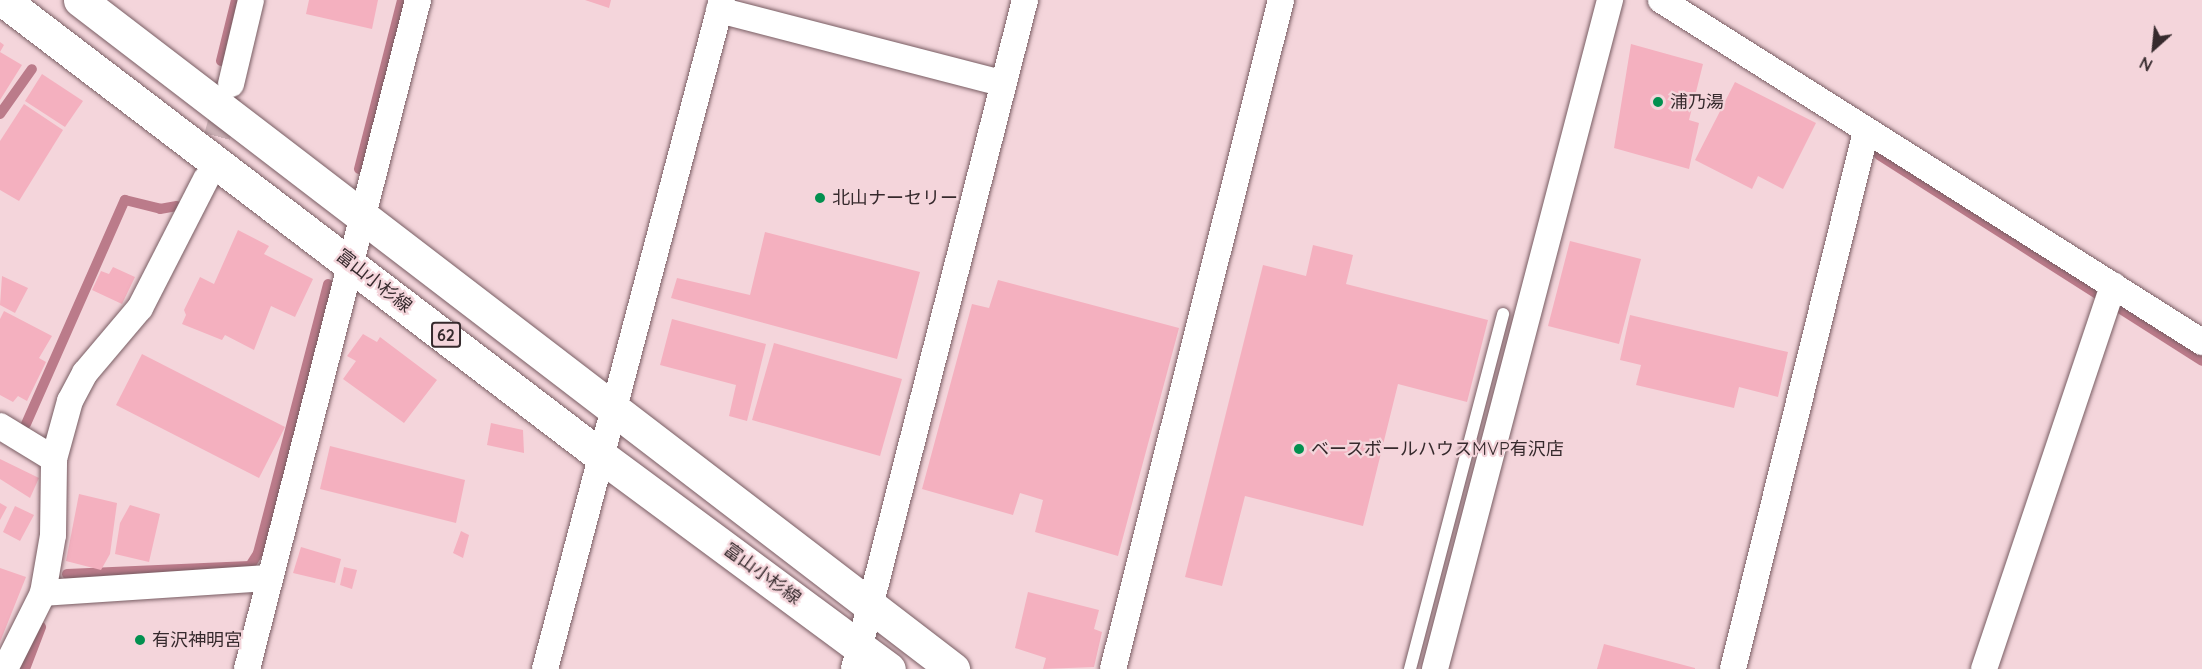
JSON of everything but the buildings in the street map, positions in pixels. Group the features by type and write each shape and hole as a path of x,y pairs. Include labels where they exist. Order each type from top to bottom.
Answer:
{"main road":[{"name":"富山小杉線","path":"3,0 352,264 857,658 889,669"},
{"name":"62","path":"80,0 613,412 871,603 953,669"}],"street":[{"path":"231,84 251,0"},
{"path":"247,669 418,0"},
{"path":"857,658 1002,82 1025,0"},
{"path":"1113,669 1281,0"},
{"path":"1435,669 1610,0"},
{"path":"1661,0 2202,342"},
{"path":"545,669 720,5 1002,82"},
{"path":"1733,669 1866,131"},
{"path":"4,669 43,594 53,535 54,459 63,421 85,373 140,308 206,179"},
{"path":"1984,669 2113,285"},
{"path":"0,426 54,459"},
{"path":"43,594 270,578"}],"lane":[{"path":"1410,669 1503,314"}],"waterway":[{"path":"221,61 236,0"},
{"path":"359,169 402,0"},
{"path":"0,114 32,69"},
{"path":"1879,155 2202,361"},
{"path":"26,424 125,200 160,209 177,206"},
{"path":"67,574 250,566 258,553 328,284"},
{"path":"25,669 41,627"}],"tunnel":[{"path":"207,174 228,96"}],"place":[{"name":"浦乃湯","path":"1658,102"},
{"name":"北山ナーセリー","path":"820,198"},
{"name":"ベースボールハウスMVP有沢店","path":"1299,449"},
{"name":"有沢神明宮","path":"140,640"}]}
